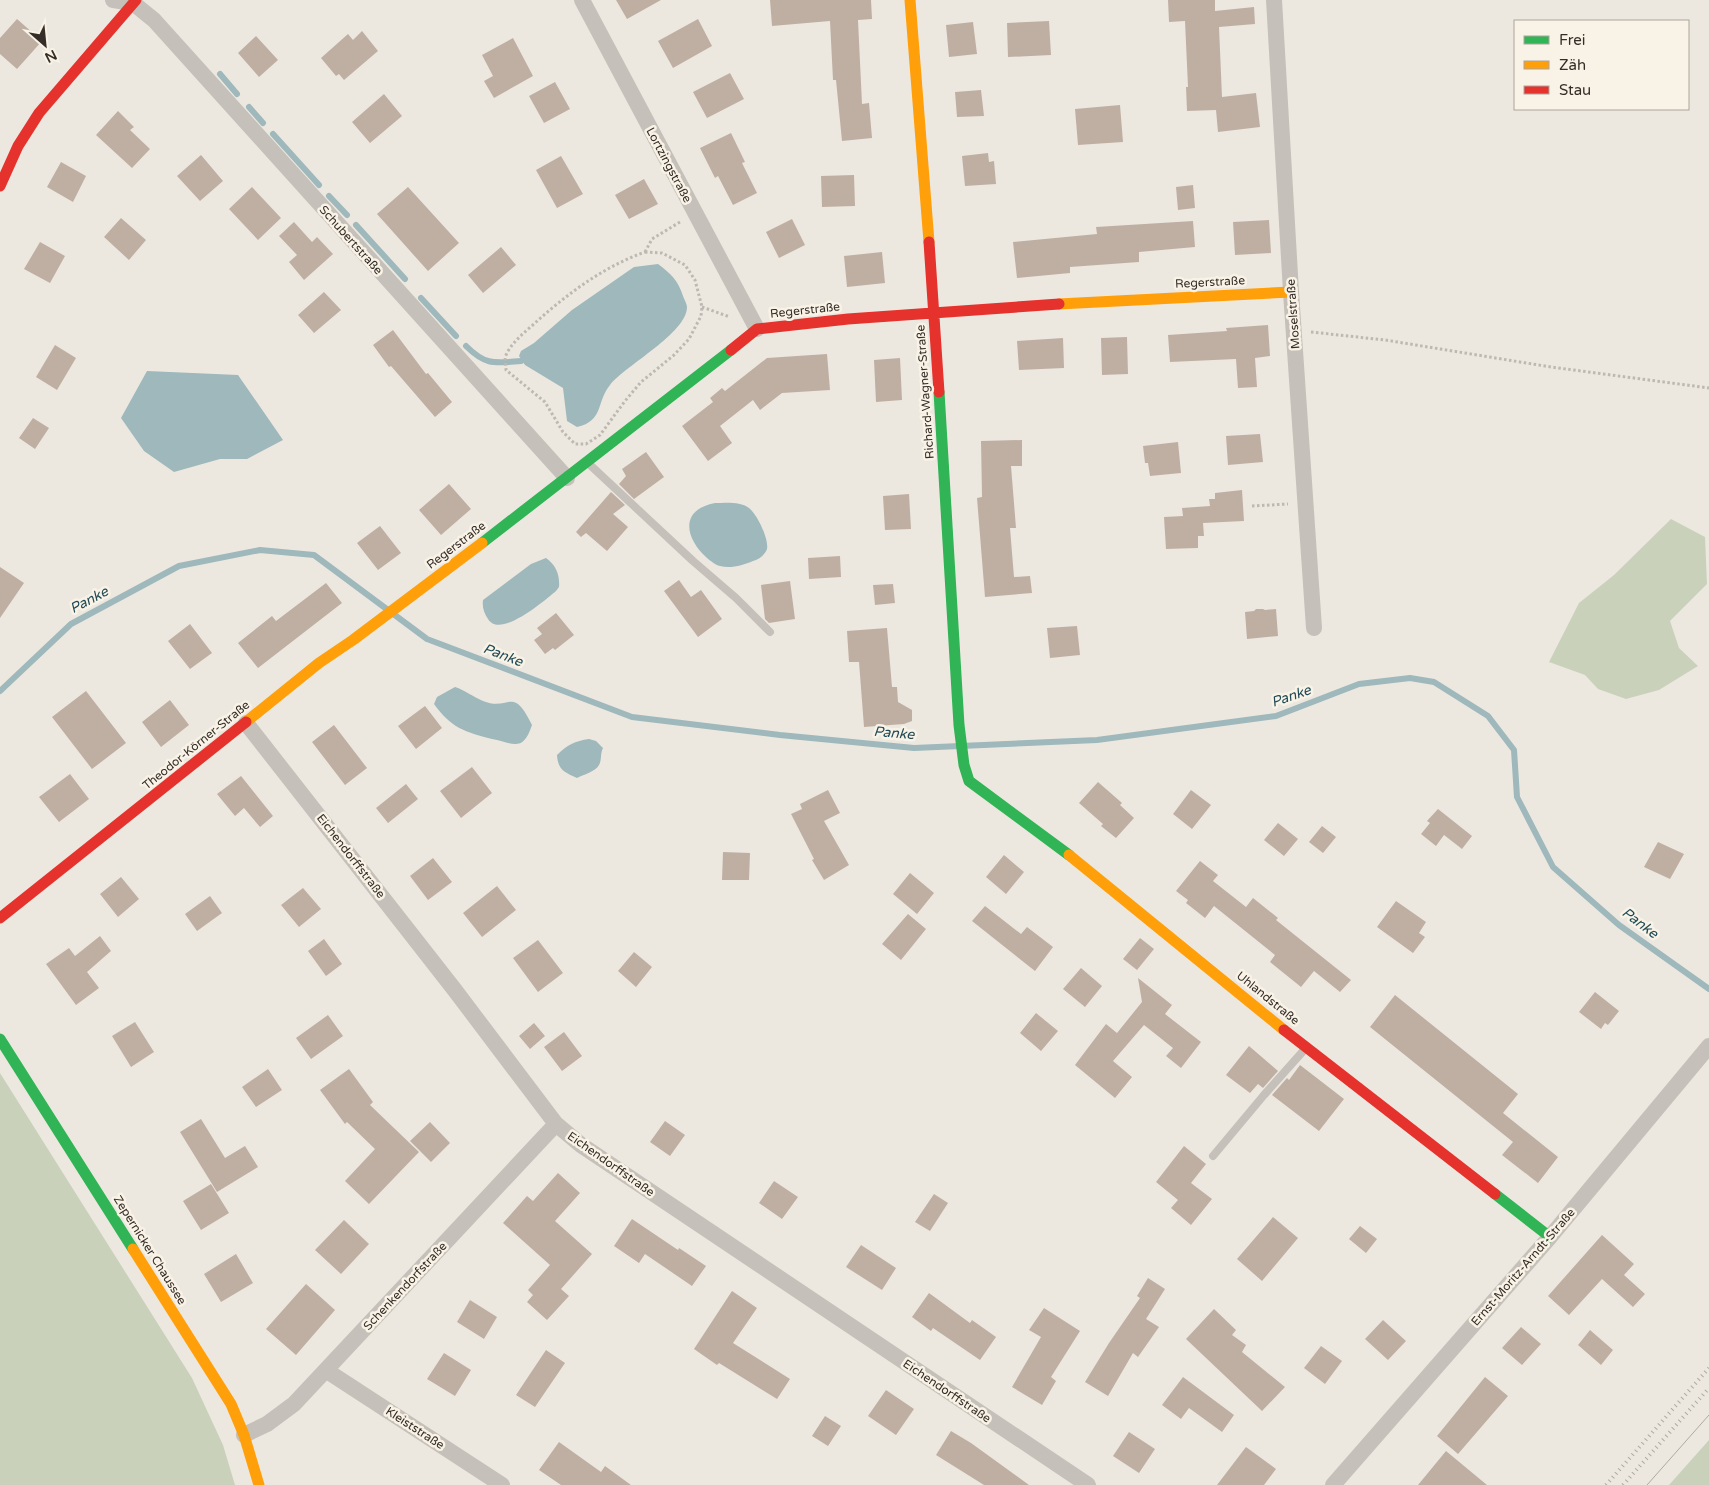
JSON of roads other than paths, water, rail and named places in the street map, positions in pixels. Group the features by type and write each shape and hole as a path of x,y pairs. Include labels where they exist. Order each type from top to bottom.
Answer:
{"street":[{"path":"113,0 135,1"},
{"name":"Lortzingstraße","path":"582,0 757,329"},
{"name":"Richard-Wagner-Straße","path":"910,0 934,313 959,726 964,765 969,780"},
{"name":"Moselstraße","path":"1274,0 1291,292 1314,628"},
{"path":"0,186 18,146 39,114 135,1"},
{"name":"Schubertstraße","path":"135,1 567,478"},
{"name":"Regerstraße","path":"412,595 588,463 757,329 848,319 1003,307 1291,292"},
{"name":"Theodor-Körner-Straße","path":"0,918 319,663 375,624 412,595"},
{"name":"Eichendorffstraße","path":"246,723 454,989 556,1124 582,1145 1088,1485"},
{"name":"Uhlandstraße","path":"969,780 1079,863 1306,1048 1550,1237"},
{"name":"Zepernicker Chaussee","path":"0,1039 230,1404 244,1435 259,1485"},
{"name":"Ernst-Moritz-Arndt-Straße","path":"1333,1485 1550,1237 1709,1046"},
{"name":"Schenkendorfstraße","path":"244,1435 267,1424 294,1404 327,1371 556,1124"},
{"name":"Kleiststraße","path":"327,1371 502,1485"}],"lane":[{"path":"588,463 693,561 736,598 770,632"},
{"path":"1213,1156 1306,1048"}],"water":[{"path":"658,264 670,274 679,286 687,306 684,317 667,338 610,385 596,416 586,424 577,427 567,421 563,388 525,365 519,356 521,351 534,343 572,310 634,267"},
{"path":"147,371 238,375 283,440 247,459 220,459 174,472 144,451 121,418"},
{"path":"715,503 741,504 752,511 762,527 766,539 767,549 763,555 745,564 733,567 718,565 707,558 694,542 689,526 695,512"},
{"path":"546,558 555,567 558,574 559,587 556,591 532,610 512,622 494,624 488,619 485,614 483,600 531,564"},
{"path":"455,687 492,704 515,702 520,706 532,725 525,740 521,743 512,744 474,734 459,728 446,719 434,704 437,697"},
{"path":"589,739 596,741 603,748 600,763 597,767 577,778 562,770 557,755 572,744"}],"waterway":[{"path":"220,74 237,94"},
{"path":"249,107 263,123"},
{"path":"273,134 319,185"},
{"path":"329,196 347,215"},
{"path":"356,225 405,279"},
{"path":"421,298 456,336"},
{"path":"466,346 479,357 491,362 521,361"},
{"name":"Panke","path":"0,691 71,624 179,566 260,550 314,555 427,639 632,717 780,735 914,748 1097,740 1276,716 1359,684 1410,678 1434,682 1488,716 1514,750 1517,797 1553,867 1619,925 1709,989"}],"tram line":[{"path":"1647,1485 1709,1415"}],"railway":[{"path":"1606,1485 1709,1368"},
{"path":"1623,1485 1709,1388"}]}
